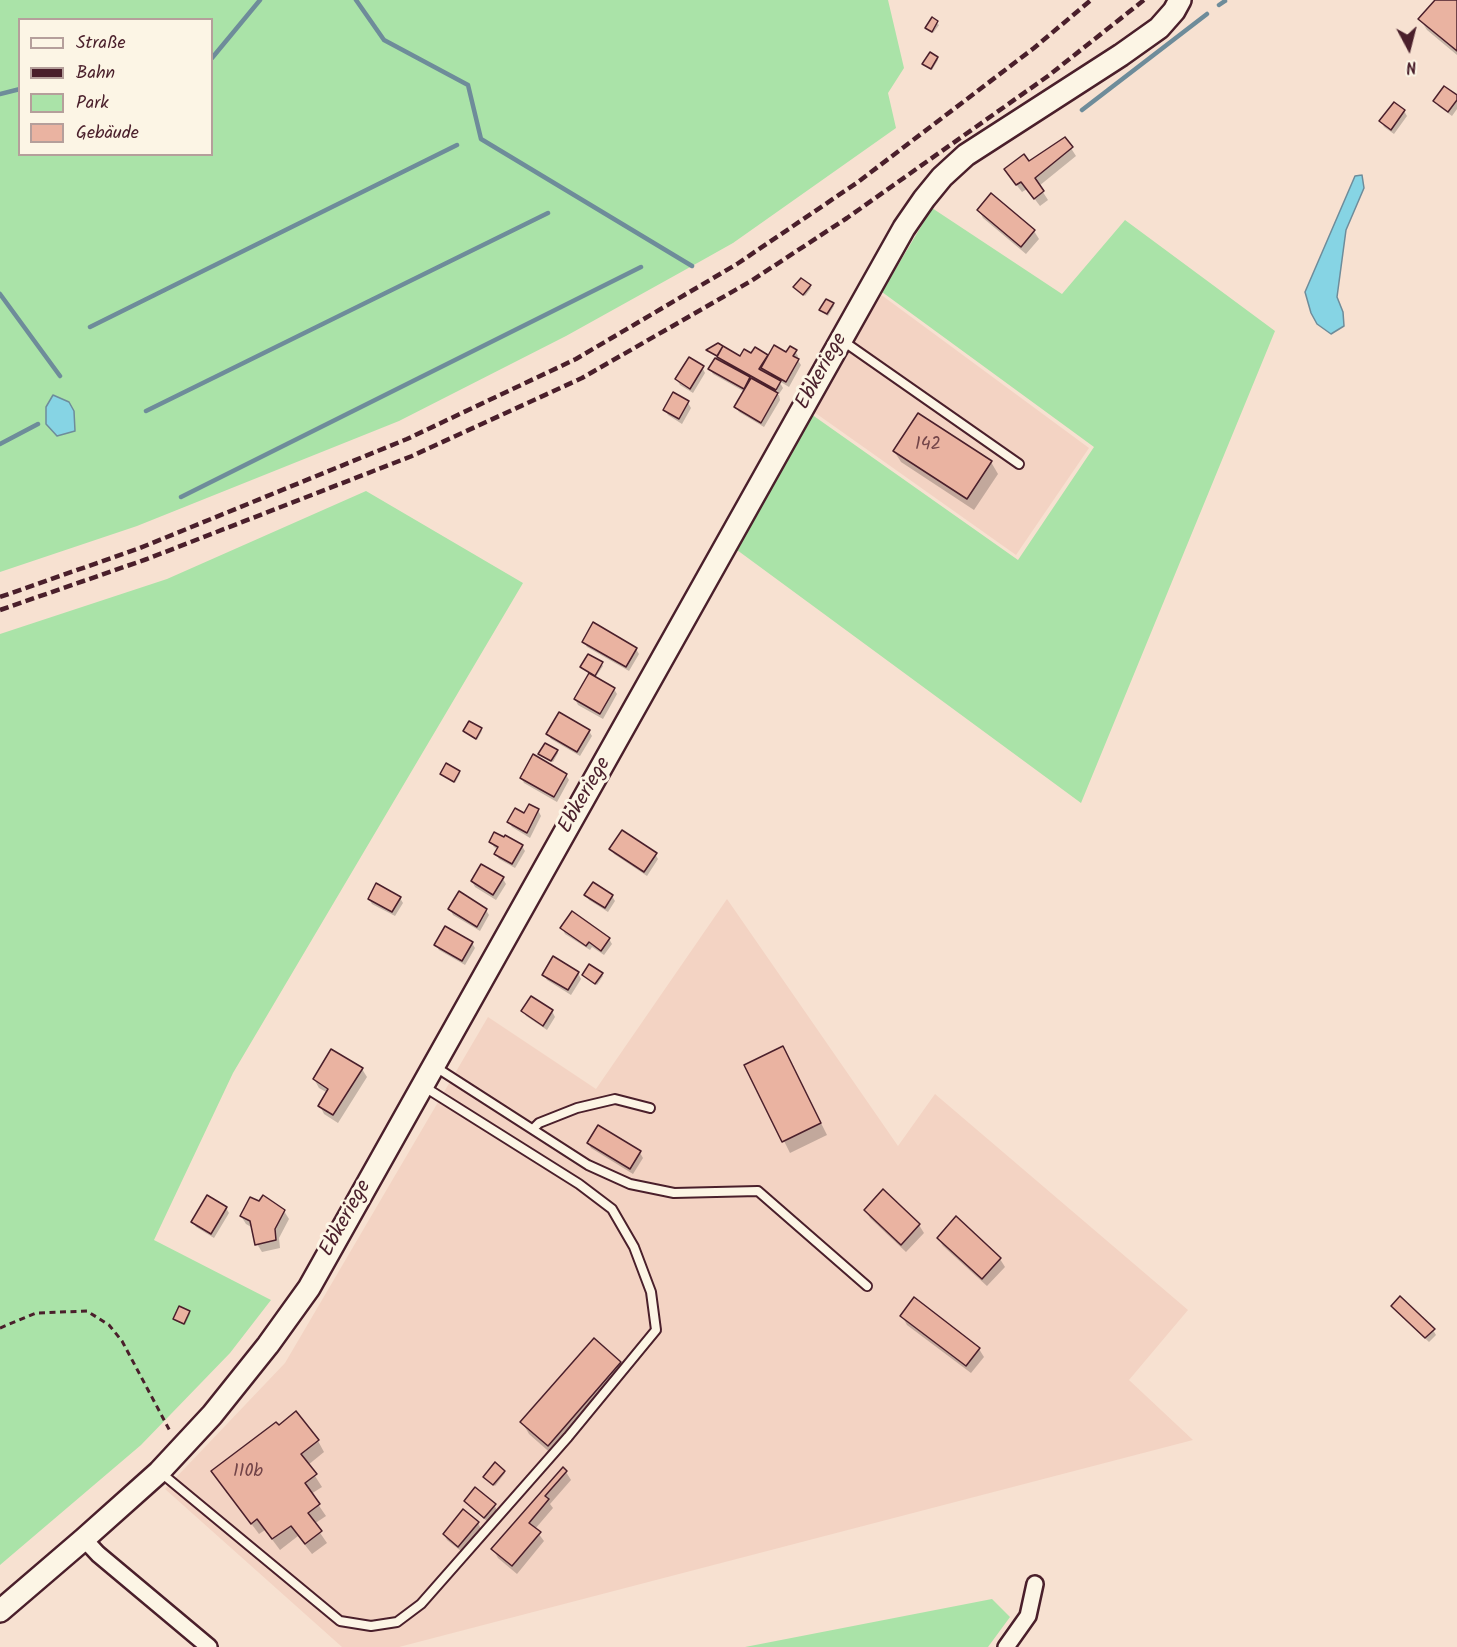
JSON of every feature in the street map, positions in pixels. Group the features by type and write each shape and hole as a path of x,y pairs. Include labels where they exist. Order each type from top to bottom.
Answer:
{"street":[{"name":"Ebkeriege","path":"0,1611 159,1472 212,1415 268,1345 309,1288 904,228 924,199 942,177 966,155 1159,28 1174,11 1180,0"},
{"path":"84,1539 98,1554 209,1647"},
{"path":"1006,1647 1028,1616 1035,1584"}],"lane":[{"path":"841,340 1019,464"},
{"path":"433,1065 588,1165 630,1184 674,1193 758,1191 867,1286"},
{"path":"159,1472 340,1621 370,1626 396,1622 421,1604 568,1437 656,1330 651,1292 634,1247 612,1209 579,1184 422,1085"},
{"path":"533,1130 539,1123 577,1108 615,1099 650,1108"}],"path":[{"path":"0,1329 36,1313 87,1311 109,1325 122,1341 173,1438 181,1448"}],"shaded area":[{"path":"880,294 1089,448 1016,555 814,412"},
{"path":"727,899 898,1146 935,1094 1188,1310 1129,1380 1193,1440 399,1647 342,1647 165,1489 285,1363 488,1017 596,1089"}],"green space":[{"path":"0,0 888,0 904,68 888,93 896,128 733,243 566,336 399,421 137,526 0,572"},
{"path":"932,208 1062,294 1125,220 1275,331 1081,803 737,550 811,414 1018,560 1094,447 882,292"},
{"path":"366,491 523,583 233,1073 154,1240 271,1300 230,1353 141,1445 0,1565 0,634 167,579"},
{"path":"992,1599 1010,1617 988,1647 745,1647"}],"water":[{"path":"1362,175 1364,188 1346,230 1337,297 1343,312 1344,326 1331,334 1317,324 1305,292 1355,176"},
{"path":"53,395 69,402 74,411 75,431 57,436 46,424 46,407"}],"building":[{"path":"1435,0 1457,0 1457,51 1418,19"},
{"path":"932,17 938,21 932,32 925,28"},
{"path":"930,52 938,57 931,69 922,64"},
{"path":"1444,86 1457,95 1457,100 1448,112 1433,101"},
{"path":"1394,102 1405,110 1391,130 1379,121"},
{"path":"1065,137 1073,147 1035,178 1044,191 1034,199 1021,182 1016,185 1004,169 1024,154 1029,161"},
{"path":"991,193 1035,230 1021,247 977,210"},
{"path":"801,278 811,285 803,295 793,287"},
{"path":"826,299 834,303 827,314 819,310"},
{"path":"718,343 723,346 717,356 706,350"},
{"path":"774,345 786,352 790,346 797,350 793,356 799,359 786,382 761,368"},
{"path":"723,346 740,356 744,349 751,353 755,347 768,355 759,369 781,381 776,390 717,357"},
{"path":"689,357 704,366 690,389 675,379"},
{"path":"715,358 750,377 744,389 708,369"},
{"path":"751,378 778,393 761,423 734,407"},
{"path":"673,392 689,401 679,419 663,410"},
{"path":"918,413 992,461 967,499 893,451"},
{"path":"593,622 637,648 626,667 582,642"},
{"path":"588,654 603,662 595,676 580,667"},
{"path":"589,673 615,688 600,714 574,699"},
{"path":"559,712 590,730 577,752 546,734"},
{"path":"469,721 482,728 476,739 463,731"},
{"path":"545,743 558,750 551,761 538,754"},
{"path":"533,754 567,774 554,797 520,778"},
{"path":"446,763 460,771 454,782 440,774"},
{"path":"529,804 539,809 527,833 507,822 515,808 524,813"},
{"path":"622,830 657,853 644,872 609,849"},
{"path":"494,832 523,845 512,864 494,854 498,847 489,842"},
{"path":"481,864 504,877 493,895 471,881"},
{"path":"593,882 613,895 605,908 584,895"},
{"path":"376,883 401,897 392,912 368,899"},
{"path":"459,891 487,909 477,927 448,909"},
{"path":"572,911 610,938 601,951 589,942 586,946 560,928"},
{"path":"445,926 473,942 462,961 434,945"},
{"path":"553,956 579,972 568,990 542,975"},
{"path":"589,964 603,973 595,984 582,975"},
{"path":"531,996 553,1010 543,1026 521,1011"},
{"path":"783,1046 821,1123 782,1142 744,1065"},
{"path":"331,1049 363,1068 333,1115 318,1106 328,1089 313,1079"},
{"path":"598,1125 641,1151 630,1169 587,1143"},
{"path":"883,1189 920,1224 901,1245 864,1210"},
{"path":"207,1195 227,1207 211,1234 191,1222"},
{"path":"263,1195 285,1210 275,1229 276,1240 255,1245 250,1221 240,1216 250,1197 259,1201"},
{"path":"956,1216 1001,1258 982,1279 937,1238"},
{"path":"1400,1296 1435,1329 1425,1338 1391,1306"},
{"path":"914,1297 980,1348 966,1366 900,1316"},
{"path":"179,1306 190,1311 184,1324 173,1319"},
{"path":"594,1338 621,1362 548,1446 520,1422"},
{"path":"296,1411 319,1440 301,1454 317,1474 305,1483 320,1504 308,1513 322,1531 305,1544 291,1526 272,1539 257,1519 251,1524 211,1471 276,1422 279,1425"},
{"path":"495,1462 505,1471 493,1485 483,1477"},
{"path":"563,1467 567,1471 545,1496 549,1499 529,1523 541,1532 512,1566 491,1549"},
{"path":"475,1487 496,1504 484,1518 464,1501"},
{"path":"463,1509 479,1522 458,1547 443,1534"}],"waterway":[{"path":"213,57 260,0"},
{"path":"356,0 384,40 468,85 481,139 692,266"},
{"path":"1219,5 1225,1"},
{"path":"1082,110 1207,14"},
{"path":"0,94 18,90"},
{"path":"90,327 457,145"},
{"path":"146,411 548,213"},
{"path":"181,497 641,267"},
{"path":"0,294 60,376"},
{"path":"0,444 38,424"}],"railway":[{"path":"0,597 140,548 407,439 576,359 737,264 858,182 1034,48 1091,0"},
{"path":"0,610 147,559 412,456 582,378 751,281 847,218 1048,76 1144,0"}]}
